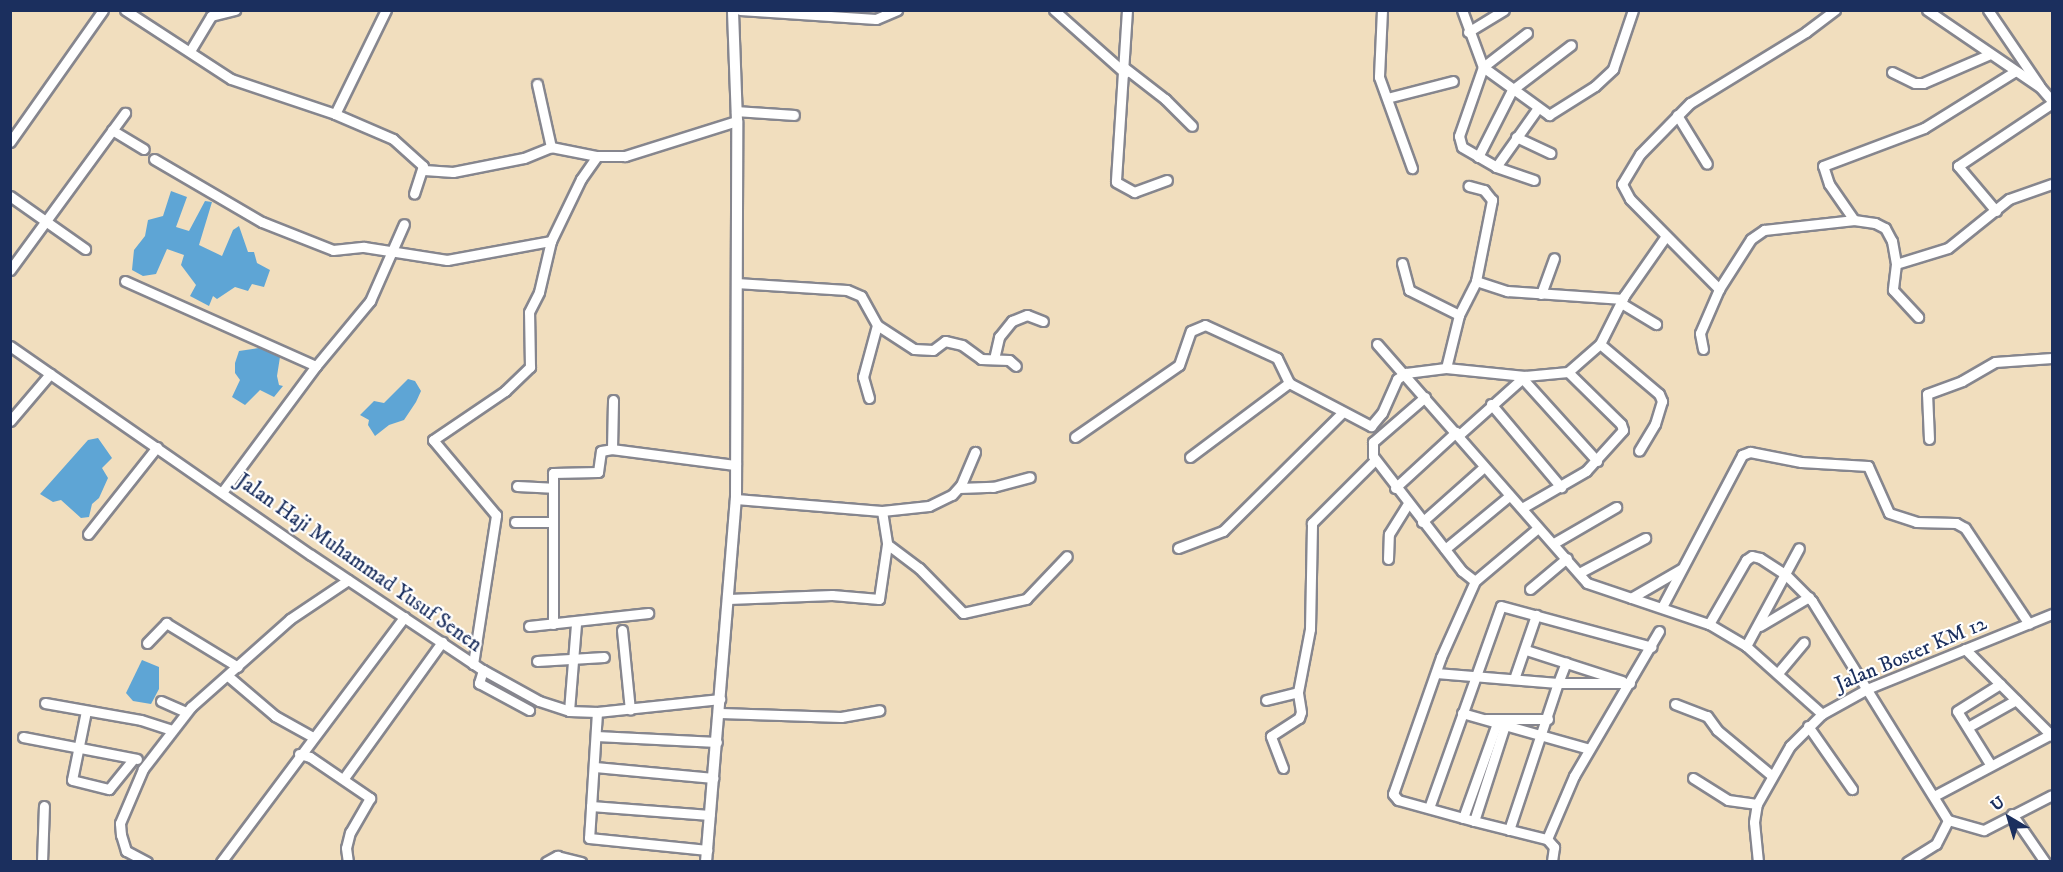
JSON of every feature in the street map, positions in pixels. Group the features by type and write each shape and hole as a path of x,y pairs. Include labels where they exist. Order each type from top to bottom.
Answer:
{"street":[{"path":"10,142 104,10"},
{"path":"125,10 231,79 335,114 387,136 424,170 453,172 524,158 551,147 597,156 625,156 736,116 794,115"},
{"path":"190,51 211,13 235,10"},
{"path":"335,114 387,10"},
{"path":"597,712 595,767 587,836 591,840 707,856 736,499 736,116 733,10"},
{"path":"741,10 876,19 897,10"},
{"path":"1054,10 1125,70 1166,99 1192,126"},
{"path":"1127,10 1125,70 1116,182 1134,192 1167,180"},
{"path":"1382,10 1379,77 1412,168"},
{"path":"1462,10 1468,32 1483,67 1537,109 1549,115 1558,113 1595,86 1613,69 1633,10"},
{"path":"1468,32 1504,10"},
{"path":"1719,289 1629,199 1622,184 1640,154 1677,115 1717,85 1806,33 1835,10"},
{"path":"1927,10 1988,55 2040,87"},
{"path":"1988,10 2052,102 1958,166 1996,211"},
{"path":"1527,33 1483,67 1459,136 1462,147 1478,157 1496,167 1534,180"},
{"path":"1478,157 1512,90 1571,45"},
{"path":"1892,72 1915,83 1923,83 1988,55"},
{"path":"1854,220 1829,184 1823,166 1924,128 2014,72"},
{"path":"1387,98 1453,81"},
{"path":"537,84 551,147"},
{"path":"1496,167 1537,109"},
{"path":"10,270 125,113"},
{"path":"1677,115 1707,164"},
{"path":"112,130 144,149"},
{"path":"1516,137 1550,153"},
{"path":"473,664 496,515 433,440 505,391 530,367 529,312 539,292 550,241 580,179 597,156"},
{"path":"154,159 262,222 333,250 364,247 447,260 550,241"},
{"path":"414,194 424,170"},
{"path":"1896,264 1948,248 2009,199 2052,184"},
{"path":"1446,368 1459,315 1476,281 1492,200 1484,190 1469,186"},
{"path":"12,201 46,221 85,249"},
{"path":"1704,349 1700,333 1719,289 1751,239 1764,230 1854,220 1886,228 1892,241 1896,264 1893,290 1917,317"},
{"path":"223,491 316,366 374,295 404,224"},
{"path":"1475,581 1422,522 1375,459 1371,426 1382,413 1396,379 1406,373 1446,368 1523,377 1568,372 1600,344 1622,301 1665,236"},
{"path":"1541,294 1554,258"},
{"path":"1402,263 1410,290 1459,315"},
{"path":"125,281 316,366"},
{"path":"1476,281 1507,291 1622,301 1656,324"},
{"path":"736,284 847,290 861,296 877,325 914,349 933,350 945,341 962,345 981,359 1009,360 1016,366"},
{"path":"994,359 999,337 1012,321 1027,315 1043,321"},
{"path":"869,398 864,377 877,325"},
{"path":"1076,437 1179,365 1191,331 1198,326 1205,325 1277,358 1289,383 1342,413 1371,426"},
{"path":"1377,344 1406,373 1509,496 1579,573 1596,588 1662,607 1709,624 1746,646 1822,714"},
{"path":"1600,344 1659,394 1662,401 1655,424 1639,451"},
{"name":"Jalan Haji Muhammad Yusuf Senen","path":"10,346 473,664 549,706 569,711 597,712 720,699"},
{"path":"1929,439 1927,394 1962,381 1995,362 2050,358 2052,368"},
{"path":"1522,508 1561,487 1597,461 1623,427 1568,372"},
{"path":"10,421 50,374"},
{"path":"1395,488 1523,377"},
{"path":"1523,377 1597,461"},
{"path":"1190,457 1289,383"},
{"path":"1372,442 1425,397"},
{"path":"612,449 613,400"},
{"path":"1491,404 1561,487"},
{"path":"1178,548 1222,531 1342,413"},
{"path":"88,534 157,447"},
{"path":"553,624 551,522 554,472 598,472 601,451 612,449 736,465"},
{"path":"958,488 975,453"},
{"path":"1662,607 1745,453 1800,462 1861,463 1873,471 1889,513 1916,522 1956,523 1965,528 2030,624"},
{"path":"1283,768 1272,736 1300,716 1298,692 1310,629 1312,523 1375,459"},
{"path":"1422,522 1484,467"},
{"path":"736,499 882,511 929,506 958,488 993,487 1029,477"},
{"path":"517,486 552,488"},
{"path":"1445,549 1509,496"},
{"path":"1388,559 1389,534 1408,504"},
{"path":"1554,543 1616,507"},
{"path":"728,599 832,595 879,599 887,544 882,511"},
{"path":"515,522 551,522"},
{"path":"1538,528 1475,581 1436,673 1393,792 1396,799 1547,839 1554,847 1552,861"},
{"path":"1579,573 1645,538"},
{"path":"887,544 919,568 963,613 1026,599 1067,556"},
{"path":"1746,646 1799,548"},
{"path":"1709,624 1750,557 1760,558 1786,575 1809,597 1948,820 1983,830 2048,797 2052,808"},
{"path":"1530,589 1567,558"},
{"path":"1631,598 1682,568"},
{"path":"147,861 126,852 120,823 148,762 186,712 290,619 348,580"},
{"path":"1758,627 1809,597"},
{"path":"1429,808 1474,677 1500,608 1504,605 1652,647"},
{"path":"529,626 576,624 648,613"},
{"name":"Jalan Boster KM 12","path":"1758,861 1755,839 1757,804 1771,775 1808,726 1822,714 1867,689 2052,614"},
{"path":"1514,679 1526,650 1536,615"},
{"path":"221,861 311,736 404,617"},
{"path":"147,643 166,623 238,667"},
{"path":"569,711 576,624"},
{"path":"622,630 630,710"},
{"path":"1547,839 1560,803 1589,749 1626,682 1652,647 1659,631"},
{"path":"344,778 442,642"},
{"path":"1778,673 1804,642"},
{"path":"1934,796 1990,764 2052,735 1965,649"},
{"path":"1526,650 1626,682"},
{"path":"537,661 604,657"},
{"path":"1509,830 1543,737 1566,662"},
{"path":"483,670 479,683 529,710"},
{"path":"1436,673 1558,683 1626,682"},
{"path":"228,676 275,716 311,736"},
{"path":"1990,764 1957,711 2000,684"},
{"path":"1266,700 1298,692"},
{"path":"1968,727 2016,700"},
{"path":"161,701 186,712"},
{"path":"45,703 171,730"},
{"path":"1675,704 1707,716 1717,730 1771,775"},
{"path":"720,713 841,717 879,710"},
{"path":"86,711 72,780 109,789 133,759"},
{"path":"1462,713 1589,749"},
{"path":"1486,719 1548,719"},
{"path":"1463,818 1501,724"},
{"path":"1474,821 1501,724"},
{"path":"1808,726 1852,789"},
{"path":"596,736 717,742"},
{"path":"23,737 148,762"},
{"path":"299,754 364,791 370,801 350,832 346,848 348,861"},
{"path":"595,767 713,778"},
{"path":"1693,778 1728,800 1757,804"},
{"path":"42,861 44,806"},
{"path":"591,806 710,815"},
{"path":"2012,814 2045,861"},
{"path":"1907,861 1936,844 1948,820"},
{"path":"546,861 557,856 581,861"}],"water":[{"path":"171,191 187,197 176,227 189,231 205,201 212,202 199,245 222,256 233,230 239,226 248,252 254,252 257,263 270,270 264,287 252,284 248,291 235,287 217,299 213,296 209,306 190,296 196,285 181,265 184,255 167,249 156,274 143,276 132,270 134,250 145,236 148,220 163,216"},
{"path":"265,347 280,357 277,376 279,385 283,386 274,397 260,390 245,405 232,397 240,380 235,373 239,351"},
{"path":"408,379 415,381 421,391 416,402 404,420 389,425 375,436 368,425 369,420 360,415 374,401 384,403"},
{"path":"98,438 112,458 102,468 108,478 99,498 92,504 89,517 81,518 61,500 53,502 40,494 88,440"},
{"path":"142,660 159,667 159,689 151,704 133,701 126,693"}]}
